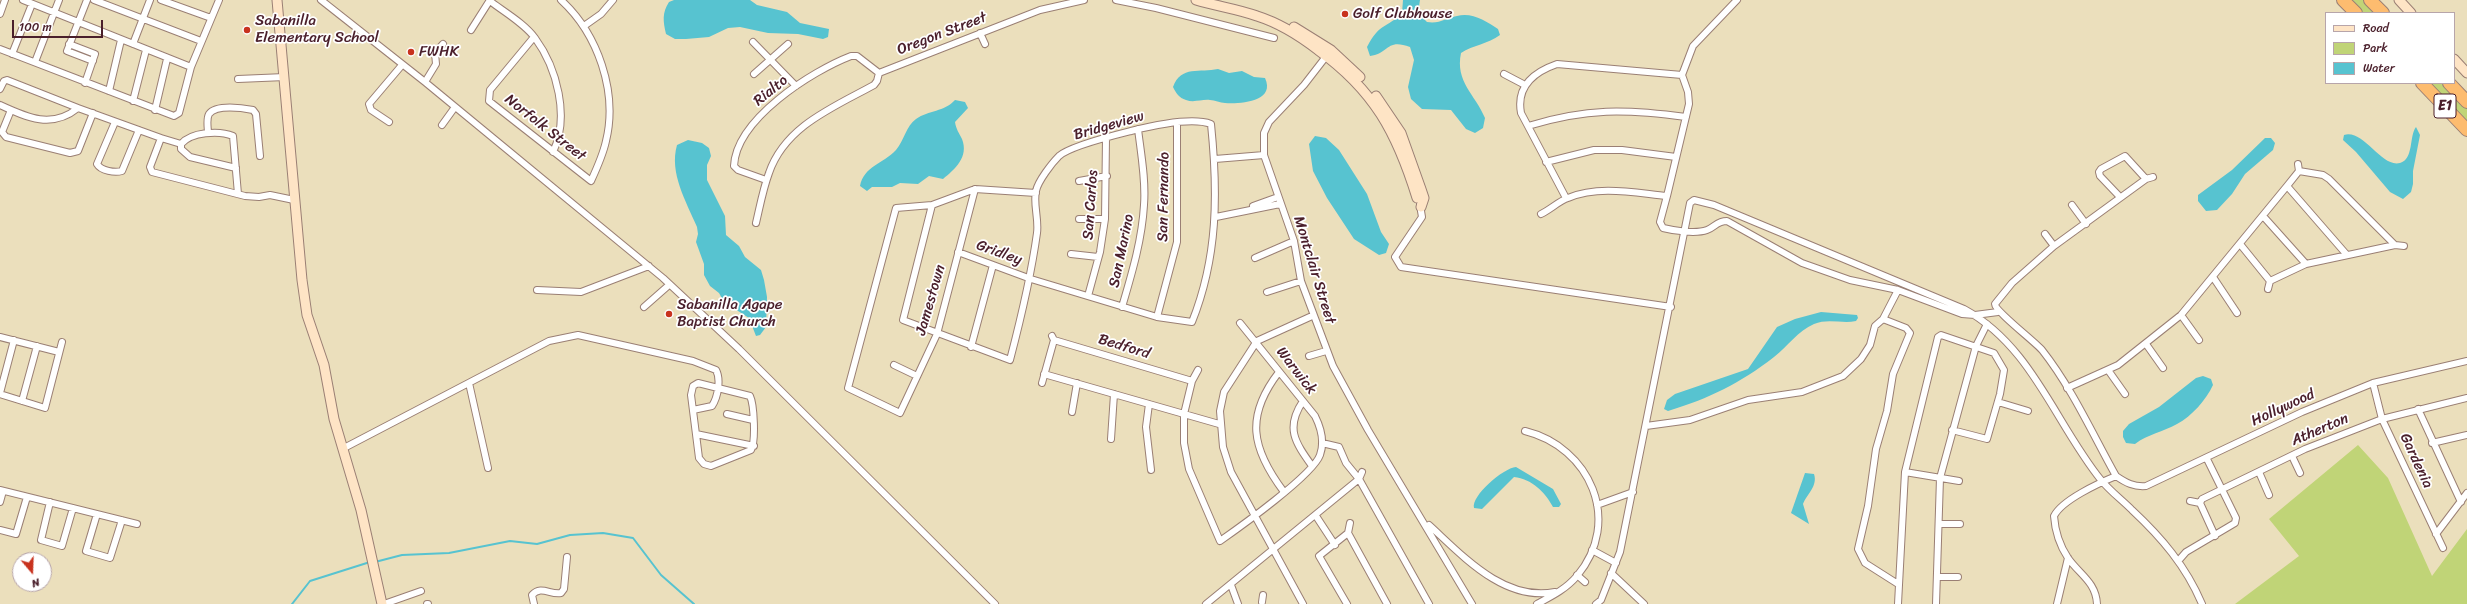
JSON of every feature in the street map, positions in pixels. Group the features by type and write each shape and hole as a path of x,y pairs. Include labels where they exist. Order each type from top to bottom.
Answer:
{"highway":[{"path":"2343,0 2355,12"},
{"path":"2370,0 2382,12"},
{"name":"E1","path":"2423,84 2467,130"},
{"name":"E1","path":"2450,84 2467,102"}],"street":[{"path":"0,14 5,0"},
{"path":"23,0 55,12 78,24 191,67"},
{"path":"35,62 59,0"},
{"path":"87,0 67,51 93,61"},
{"path":"94,0 201,41"},
{"path":"133,44 150,0"},
{"path":"161,0 211,18"},
{"path":"0,49 85,83 133,100 155,110 174,116 179,113 191,67 219,0"},
{"path":"276,0 285,77 294,200 307,315 324,365 334,419 344,448 361,510 371,558 383,604 421,591"},
{"path":"321,0 425,82 649,266 739,350 995,604"},
{"path":"471,30 490,0 534,37 552,70 557,87 560,122 558,137 553,152"},
{"path":"562,0 584,26 601,14 613,0"},
{"name":"Oregon Street","path":"879,73 1040,10 1073,0 1084,0"},
{"path":"1116,0 1156,8 1274,38"},
{"path":"1196,0 1258,16 1300,36 1329,53 1360,76 1389,114 1400,133 1424,198 1421,207"},
{"path":"1215,0 1259,11 1306,33 1355,79 1382,116 1404,160 1421,207 1422,217 1395,257 1401,267 1671,307"},
{"path":"1737,0 1693,46 1682,75 1688,92 1689,104 1661,227 1701,231 1709,229 1716,223 1727,221 1810,266 1850,280 1898,290 1952,312 1975,315 1998,312"},
{"path":"2399,0 2410,12"},
{"path":"12,54 32,4"},
{"name":"Norfolk Street","path":"534,37 490,90 488,96 489,101 591,181 603,155 607,139 609,103 603,68 584,26"},
{"path":"980,34 985,44"},
{"path":"110,91 121,40"},
{"path":"753,42 796,86"},
{"path":"69,44 95,54 85,83"},
{"path":"425,82 436,64 435,53 443,44"},
{"path":"754,74 788,44"},
{"path":"133,100 146,50"},
{"name":"Montclair Street","path":"1329,53 1304,85 1269,122 1264,133 1264,155 1294,241 1301,281 1312,316 1326,351 1368,430 1424,520 1472,604"},
{"name":"Rialto","path":"766,180 738,170 734,166 734,160 747,132 764,111 796,86 851,56 857,56 879,73"},
{"path":"155,110 167,59"},
{"path":"2455,60 2467,73"},
{"path":"1566,198 1528,126 1520,106 1520,100 1525,85 1536,72 1557,64 1682,75"},
{"path":"389,122 371,110 369,104 402,65"},
{"path":"756,223 766,180 776,157 791,136 813,119 874,85 878,81 879,73"},
{"path":"1504,74 1525,85"},
{"path":"238,79 285,77"},
{"path":"0,89 4,81 7,80 115,122 181,144"},
{"path":"0,105 31,118 49,120 68,116 78,108"},
{"path":"442,125 455,107"},
{"path":"208,133 208,118 212,111 218,109 252,110 256,114 260,156"},
{"path":"11,110 2,132 6,137 70,153 78,150 93,113"},
{"path":"1528,126 1583,112 1606,110 1686,117"},
{"path":"115,122 97,164 102,169 116,172 122,171 139,130"},
{"name":"Bridgeview","path":"1036,193 1038,186 1060,156 1106,138 1138,129 1177,123 1205,122 1211,124 1215,159"},
{"name":"San Fernando","path":"1157,317 1177,242 1177,123"},
{"name":"San Marino","path":"1122,306 1138,251 1143,224 1144,203 1138,129"},
{"path":"181,144 188,138 208,133 233,136 238,194"},
{"path":"161,138 150,167 152,172 238,194 259,198 270,195 294,200"},
{"name":"San Carlos","path":"1088,296 1098,257 1105,219 1107,176 1106,138"},
{"path":"181,144 181,149 190,157 236,168"},
{"path":"1546,162 1594,150 1617,150 1676,157"},
{"path":"1264,155 1215,159 1216,215 1279,201"},
{"path":"2120,197 2100,176 2101,169 2125,156 2146,179"},
{"path":"2067,388 2108,370 2146,344 2181,315 2213,278 2287,186 2299,167 2323,175 2329,179 2395,245"},
{"path":"1079,181 1107,176"},
{"path":"2097,604 2096,594 2091,585 2068,558 2060,541 2054,516 2063,506 2102,482 2116,476 2067,388 2042,350 2024,331 1998,312 1995,304 2002,294 2054,246 2146,179 2154,177"},
{"path":"2287,186 2347,256"},
{"path":"975,189 1036,193 1038,230 1031,278 1010,360 971,347 903,320 932,205 975,189"},
{"name":"Jamestown","path":"932,205 896,208 848,388 900,413 937,334 975,189"},
{"path":"1541,214 1554,208 1566,198 1609,190 1667,196"},
{"path":"1596,604 1601,600 1620,552 1671,307 1690,203 1694,200 1700,200 1975,315 1987,324 2025,362 2085,459 2102,482 2179,560 2193,583 2202,604"},
{"path":"2072,205 2086,224"},
{"name":"Gridley","path":"958,252 1031,278 1157,317 1192,322 1208,269 1216,215"},
{"path":"2263,216 2306,264"},
{"path":"1079,219 1105,219"},
{"path":"2045,234 2054,246"},
{"path":"1255,258 1294,241"},
{"path":"2240,244 2270,281"},
{"path":"2270,281 2306,264 2395,245 2404,246"},
{"path":"1071,254 1098,257"},
{"path":"971,347 993,265"},
{"path":"537,290 581,292 649,266"},
{"path":"2213,278 2237,313"},
{"path":"1266,292 1301,281"},
{"path":"2268,289 2270,281"},
{"path":"644,307 669,284"},
{"path":"1646,426 1690,420 1748,400 1802,392 1834,381 1856,366 1870,345 1875,326 1884,319 1898,290"},
{"path":"2181,315 2199,340"},
{"path":"1303,604 1254,518 1231,472 1223,447 1220,424 1224,392 1257,341 1312,316"},
{"path":"1884,319 1906,328 1910,333 1893,374 1887,411 1876,449 1868,506 1858,549 1865,563 1898,584"},
{"name":"Warwick","path":"1240,323 1257,341 1279,372 1315,416 1322,441"},
{"path":"1936,604 1940,478 1976,346 1987,324"},
{"path":"344,448 470,384 549,341 578,335 693,361 716,370 718,388 712,406 693,410"},
{"path":"1898,604 1905,472 1938,337 1941,335 1994,353 2002,364 2004,376 1998,402 1986,440 1952,430"},
{"path":"0,337 59,352"},
{"name":"Bedford","path":"1044,374 1053,338 1192,381"},
{"path":"14,340 0,394 45,408 62,342"},
{"path":"2146,344 2163,368"},
{"path":"22,401 37,346"},
{"path":"1309,356 1326,351"},
{"name":"Hollywood","path":"2116,476 2134,485 2146,486 2207,459 2302,412 2373,383 2467,361"},
{"path":"894,365 917,376"},
{"path":"1198,370 1192,381 1184,414 1183,436 1189,469 1220,540 1254,518 1312,466 1320,455 1322,441 1339,447 1346,463 1359,479 1430,604"},
{"path":"2108,370 2125,394"},
{"path":"1279,372 1261,398 1257,409 1256,432 1265,461 1284,492"},
{"path":"1042,383 1044,374 1220,424"},
{"path":"698,383 750,396 754,446 747,452 711,466 704,464 699,458 693,410 693,386 698,383"},
{"path":"1072,412 1077,383"},
{"name":"Gardenia","path":"2373,383 2382,419 2442,548"},
{"path":"470,384 488,468"},
{"path":"1111,439 1114,394"},
{"name":"Atherton","path":"2200,503 2202,500 2292,456 2382,419 2467,398"},
{"path":"1303,401 1296,412 1292,425 1298,444 1312,466"},
{"path":"1998,402 2028,411"},
{"path":"1149,404 1146,427 1151,470"},
{"path":"2418,409 2432,443 2461,502"},
{"path":"727,414 753,420"},
{"path":"1525,430 1548,438 1577,461 1590,482 1597,505 1598,528 1592,550 1577,575 1561,591 1537,604"},
{"path":"696,434 754,446"},
{"path":"2432,443 2467,435"},
{"path":"2292,456 2300,473"},
{"path":"2179,560 2186,552 2230,528 2236,518 2207,459"},
{"path":"1206,604 1316,516 1359,479 1362,472"},
{"path":"1905,472 1959,481"},
{"path":"2260,472 2269,495"},
{"path":"0,502 1,490 136,524"},
{"path":"1597,505 1633,492"},
{"path":"2436,534 2467,493"},
{"path":"0,530 16,534 27,497"},
{"path":"2190,501 2200,503 2215,536"},
{"path":"50,502 41,540 62,546 74,508"},
{"path":"96,514 86,551 110,558 122,520"},
{"path":"1316,516 1335,545"},
{"name":"Montclair Street","path":"1424,520 1470,562 1491,578 1537,593 1561,591"},
{"path":"1346,604 1316,556 1335,545 1348,533 1350,524"},
{"path":"1939,524 1960,524"},
{"path":"1348,533 1387,604"},
{"path":"1592,550 1616,563"},
{"path":"534,604 532,595 535,591 541,590 556,594 561,593 564,589 567,558"},
{"path":"2057,604 2068,558"},
{"path":"1611,573 1644,604"},
{"path":"1577,575 1585,582"},
{"path":"1937,577 1958,577"},
{"path":"1231,585 1238,604"},
{"path":"1262,603 1263,595"}],"green space":[{"path":"2348,0 2366,0 2378,12 2360,12"},
{"path":"2430,84 2446,84 2467,106 2467,123"},
{"path":"2358,445 2388,478 2432,576 2467,529 2467,604 2235,604 2299,556 2269,519"}],"water":[{"path":"674,0 750,0 757,5 787,12 800,23 829,29 828,37 823,39 798,34 768,33 740,27 728,28 709,37 675,39 666,34 664,21 664,14 667,6 669,2"},
{"path":"1403,0 1420,0 1418,13 1427,22 1439,22 1457,16 1468,15 1484,20 1498,29 1500,35 1486,43 1470,48 1461,53 1460,63 1463,80 1485,118 1483,128 1475,133 1466,129 1451,110 1422,109 1411,99 1408,87 1414,60 1410,47 1396,44 1388,47 1376,55 1370,56 1367,47 1380,29 1402,13"},
{"path":"1218,69 1229,73 1242,71 1254,77 1265,78 1267,86 1266,92 1261,97 1247,102 1221,103 1212,100 1186,100 1178,95 1173,87 1176,80 1181,75 1186,73 1192,71"},
{"path":"955,100 965,102 968,108 955,122 964,145 964,151 960,162 948,175 943,179 929,176 918,184 900,183 892,187 872,187 867,191 860,186 865,174 896,150 907,130 916,119 946,107"},
{"path":"2416,127 2420,135 2413,171 2413,184 2411,192 2403,199 2390,192 2356,152 2343,140 2344,135 2351,135 2359,138 2386,160 2393,163 2400,163 2407,157"},
{"path":"1315,136 1326,138 1339,150 1367,194 1381,232 1389,244 1386,253 1379,255 1354,239 1327,198 1313,171 1309,144"},
{"path":"2265,138 2271,138 2275,143 2273,150 2245,174 2232,194 2217,210 2206,211 2198,201 2198,195 2232,170"},
{"path":"688,140 702,143 709,148 711,156 707,165 707,180 725,216 726,235 739,246 745,257 761,270 767,297 766,327 760,335 756,336 749,318 724,302 719,293 710,286 704,275 704,264 696,242 698,234 697,227 680,187 675,166 677,145"},
{"path":"1821,312 1857,315 1858,318 1856,321 1851,322 1824,321 1814,324 1798,335 1761,367 1736,383 1697,401 1668,411 1664,409 1667,400 1675,394 1748,369 1777,327 1795,319"},
{"path":"2203,376 2211,379 2213,385 2202,402 2188,417 2172,427 2145,438 2135,444 2126,443 2123,437 2123,431 2129,424 2159,407 2196,378"},
{"path":"1516,467 1553,489 1561,504 1559,507 1553,507 1542,491 1532,483 1521,478 1514,477 1482,509 1474,508 1474,503 1477,497 1489,483 1504,472"},
{"path":"1805,473 1814,474 1815,478 1815,482 1803,504 1809,524 1791,513"}],"waterway":[{"path":"375,562 402,555 449,553 510,541 537,544 570,535 603,533 633,538 661,575 694,604"},
{"path":"292,604 310,581 370,562"}],"place":[{"name":"Golf Clubhouse","path":"1345,14"},
{"name":"Sabanilla Elementary School","path":"247,30"},
{"name":"FWHK","path":"411,52"},
{"name":"Sabanilla Agape Baptist Church","path":"669,314"}]}
